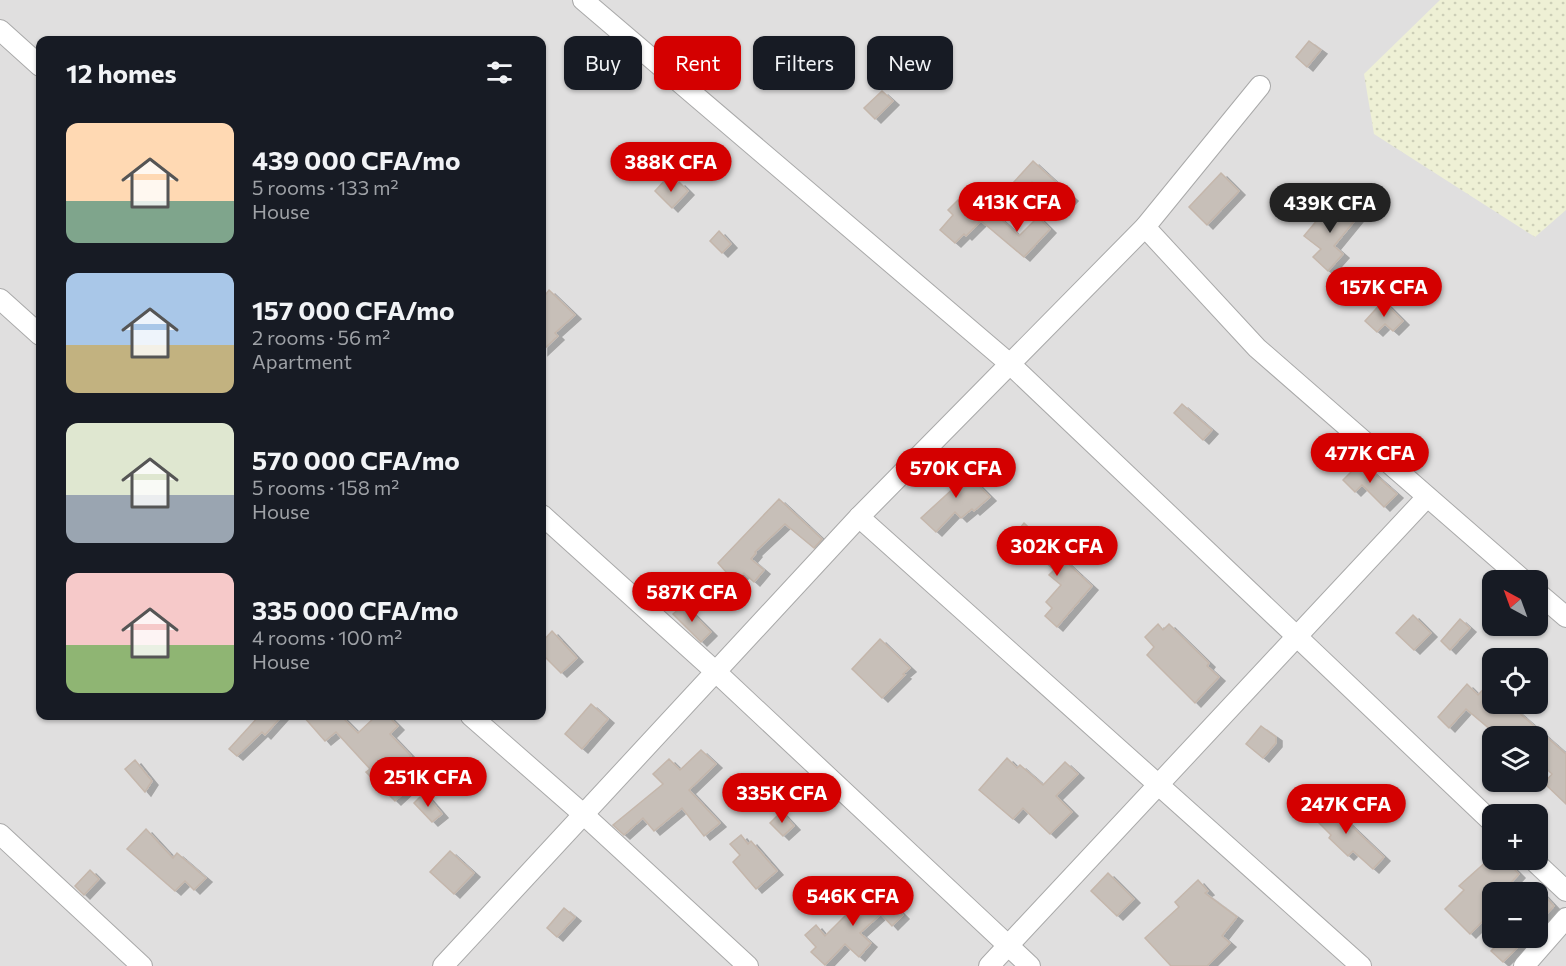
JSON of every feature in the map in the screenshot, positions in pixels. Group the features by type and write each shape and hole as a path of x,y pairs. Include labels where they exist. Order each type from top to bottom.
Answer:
{"street":[{"path":"583,0 1010,363 1482,812"},
{"path":"0,30 36,62"},
{"path":"449,964 583,814 860,517 1145,226 1260,86"},
{"path":"1145,226 1257,348 1512,570"},
{"path":"0,299 36,331"},
{"path":"989,966 1427,496"},
{"path":"860,517 1361,966"},
{"path":"546,519 716,672 1030,966"},
{"path":"1548,602 1566,617"},
{"path":"476,720 583,814 748,966"},
{"path":"0,834 142,966"},
{"path":"1544,870 1566,891"},
{"path":"1524,966 1566,918"}],"shaded area":[{"path":"0,0 1566,0 1566,966 0,966"}],"green space":[{"path":"1440,0 1566,0 1566,210 1535,237 1374,134 1364,74"}],"building":[{"path":"1309,41 1321,50 1307,67 1296,57"},
{"path":"882,91 893,101 875,119 864,108"},
{"path":"1033,161 1072,197 1061,209 1032,182 1023,192 1013,183"},
{"path":"1221,173 1239,191 1207,225 1189,207"},
{"path":"664,181 672,189 679,182 688,191 672,208 655,191"},
{"path":"958,200 980,222 955,243 940,230 953,215 948,210"},
{"path":"1333,201 1357,218 1334,246 1343,254 1328,271 1313,257 1321,249 1304,236"},
{"path":"990,209 1019,236 1038,217 1050,229 1024,257 980,220"},
{"path":"719,231 731,244 722,253 710,241"},
{"path":"549,290 575,315 555,333 558,336 546,347 546,294"},
{"path":"1383,301 1403,321 1393,331 1385,324 1377,332 1365,321"},
{"path":"1182,404 1212,430 1203,440 1174,413"},
{"path":"954,461 990,497 974,511 972,509 961,518 955,512 936,532 921,518 957,485 944,471"},
{"path":"1361,462 1397,494 1384,507 1362,485 1355,492 1343,480"},
{"path":"779,499 822,539 814,548 785,524 755,552 751,559 764,570 754,582 744,573 735,582 718,563"},
{"path":"1024,523 1092,586 1057,627 1045,616 1052,608 1046,602 1061,585 1049,575 1054,570 1015,534"},
{"path":"684,605 711,632 701,642 673,614"},
{"path":"1413,615 1431,633 1414,650 1396,633"},
{"path":"1460,619 1470,628 1450,650 1441,641"},
{"path":"1158,624 1163,630 1169,624 1209,663 1207,666 1219,677 1195,703 1147,655 1154,647 1145,637"},
{"path":"552,631 577,658 561,673 546,658 546,638"},
{"path":"880,639 910,668 882,698 852,669"},
{"path":"1467,684 1478,695 1482,691 1482,714 1520,714 1534,726 1486,726 1466,709 1449,728 1438,717"},
{"path":"591,704 608,719 582,749 565,734"},
{"path":"255,720 278,720 265,735 262,732 237,756 229,749"},
{"path":"307,720 345,720 358,733 372,720 392,720 398,726 390,734 411,756 395,772 410,787 395,801 366,772 370,769 336,732 325,741"},
{"path":"1261,726 1276,737 1276,743 1263,758 1246,744"},
{"path":"1548,738 1566,754 1566,804 1548,787 1548,778 1552,774 1548,770"},
{"path":"701,750 716,764 689,790 720,823 704,836 682,808 654,831 643,818 624,835 613,825 663,784 653,774 669,759 680,770"},
{"path":"1007,758 1017,768 1020,765 1043,785 1065,762 1078,774 1056,796 1072,812 1050,834 1023,808 1013,819 979,790"},
{"path":"135,760 152,781 145,792 125,769"},
{"path":"424,793 442,814 432,822 414,803"},
{"path":"1324,800 1384,857 1373,869 1353,851 1348,856 1329,838 1331,835 1310,814"},
{"path":"781,812 794,826 783,836 770,823"},
{"path":"146,829 173,858 177,853 206,878 194,890 185,881 175,891 127,849"},
{"path":"741,835 748,844 751,841 777,871 756,889 733,862 740,855 730,844"},
{"path":"450,851 474,873 454,894 430,872"},
{"path":"1482,865 1482,870 1515,870 1519,874 1511,882 1482,882 1482,922 1470,934 1445,909 1464,890 1459,886"},
{"path":"90,870 99,879 84,895 75,886"},
{"path":"1108,873 1134,899 1117,916 1091,891"},
{"path":"1198,880 1208,891 1205,893 1237,917 1222,936 1230,943 1207,966 1171,966 1145,938 1179,907 1175,902"},
{"path":"875,886 903,915 892,926 881,914 860,933 871,943 859,957 845,944 825,965 811,952 816,947 805,935 816,925 825,936"},
{"path":"1548,900 1554,906 1548,912"},
{"path":"564,908 575,917 557,937 547,928"},
{"path":"1494,948 1517,948 1503,962 1491,951"}]}
